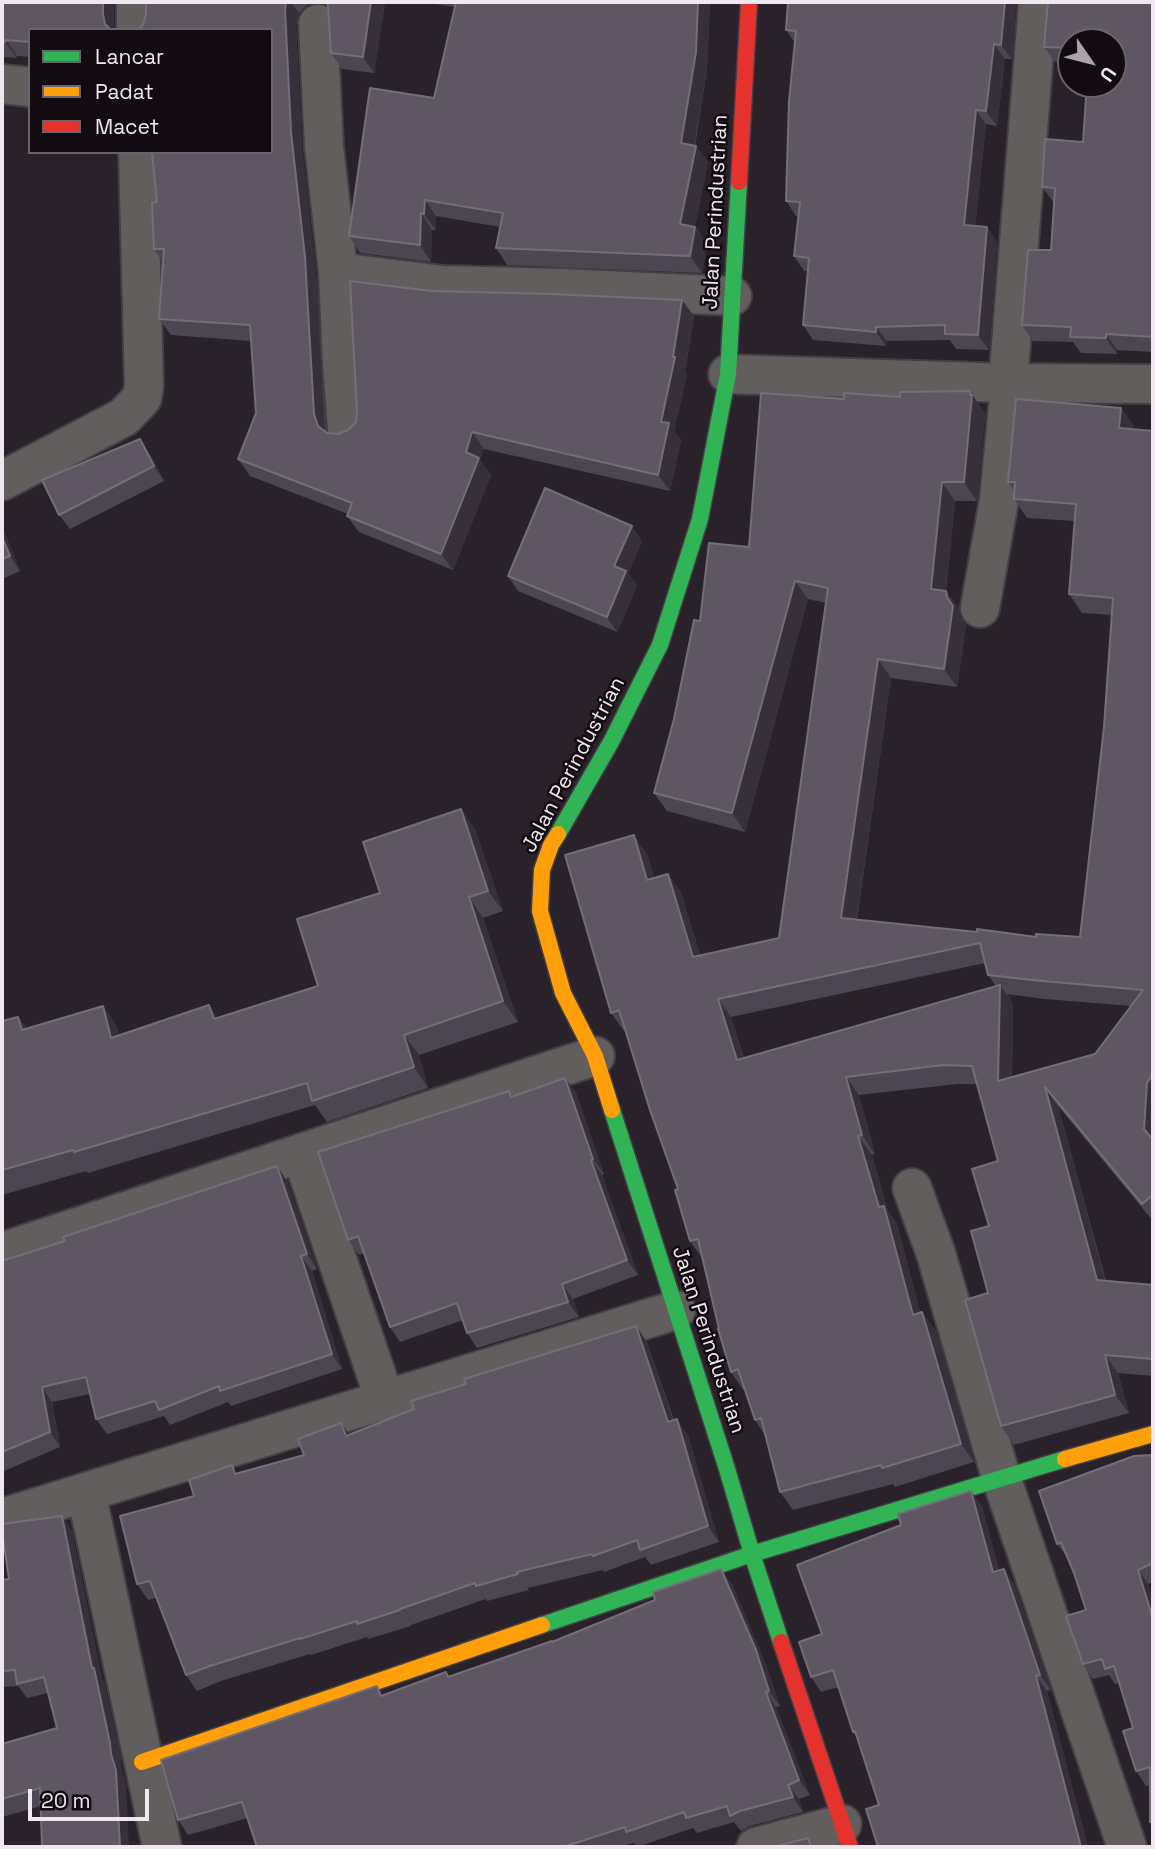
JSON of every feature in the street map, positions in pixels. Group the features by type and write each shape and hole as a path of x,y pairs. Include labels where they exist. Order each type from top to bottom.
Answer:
{"street":[{"path":"136,2 136,28"},
{"name":"Jalan Perindustrian","path":"749,2 728,374 699,519 660,645 611,742 551,845 542,870 540,911 564,993 595,1056 727,1469 751,1554 846,1835"},
{"path":"980,608 999,500 1009,396 1038,2"},
{"path":"318,24 324,146 338,272 348,429"},
{"path":"2,84 28,87"},
{"path":"2,481 124,417 142,398 144,386 138,154"},
{"path":"338,272 443,285 732,296"},
{"path":"728,374 1008,383 1153,384"},
{"path":"2,1252 595,1056"},
{"path":"301,1153 385,1401"},
{"path":"912,1188 936,1254 1001,1477 1127,1847"},
{"path":"2,1518 676,1310"},
{"path":"142,1762 751,1554 1001,1477 1153,1434"},
{"path":"86,1492 162,1847"},
{"path":"756,1847 846,1835"}],"building":[{"path":"2,2 103,2 105,24 109,28 28,28 28,42 2,42"},
{"path":"146,2 286,2 291,132 305,257 314,414 318,426 327,433 338,434 348,430 356,422 350,281 431,291 682,300 675,357 661,422 669,423 658,475 472,432 466,452 479,458 441,554 347,516 352,503 238,459 256,413 250,325 159,319 164,249 154,249 152,203 157,202 152,154 273,154 273,28 140,28 146,14"},
{"path":"327,2 371,2 363,57 331,53"},
{"path":"456,2 698,2 696,52 681,143 696,146 680,224 695,227 690,256 496,248 503,213 425,200 424,214 421,213 420,245 349,236 370,88 434,98"},
{"path":"788,2 1005,2 1001,45 994,44 986,111 976,110 964,225 987,227 978,335 945,334 945,325 876,327 876,332 803,325 809,258 794,256 800,202 786,201 789,101 796,31 786,30"},
{"path":"1048,2 1153,2 1153,337 1106,334 1106,338 1070,337 1071,327 1022,325 1028,250 1051,250 1055,188 1042,187 1045,139 1083,142 1086,98 1127,98 1127,28 1057,28 1057,47 1044,47"},
{"path":"970,391 972,395 964,482 942,482 931,589 946,591 953,606 944,669 878,659 841,918 977,932 977,929 1036,937 1036,934 1080,937 1104,727 1113,598 1069,594 1076,504 1014,499 1015,482 1008,482 1016,399 1121,408 1119,428 1153,431 1153,1074 1147,1083 1144,1129 1153,1140 1153,1195 1142,1204 1045,1087 1097,1280 1153,1285 1153,1359 1105,1355 1115,1395 1001,1426 965,1300 988,1293 971,1231 989,1226 972,1169 998,1161 972,1066 943,1065 846,1077 862,1135 858,1136 879,1207 884,1206 913,1315 922,1312 961,1444 882,1468 881,1465 780,1492 761,1418 755,1420 738,1369 731,1372 718,1329 698,1239 690,1241 675,1190 678,1189 619,1010 611,1013 565,855 634,835 647,880 668,874 693,957 779,938 828,588 795,581 732,813 654,793 674,719 694,620 700,621 709,543 749,547 761,393 844,399 844,393 900,397 900,392","holes":["980,943 988,975 1143,990 1095,1054 998,1081 1000,985 737,1060 718,999"]},
{"path":"140,439 154,466 59,515 42,480"},
{"path":"545,488 632,526 614,566 626,571 607,617 508,576"},
{"path":"2,537 10,556 2,559"},
{"path":"461,809 488,891 469,897 503,1001 404,1035 414,1067 312,1101 307,1083 74,1152 73,1150 2,1170 2,1021 18,1017 22,1030 103,1006 111,1038 209,1005 214,1019 318,986 297,919 380,893 363,842"},
{"path":"565,1078 627,1260 562,1284 568,1302 467,1333 457,1303 390,1327 358,1236 348,1240 318,1152 509,1091 511,1097"},
{"path":"277,1166 307,1254 301,1256 332,1354 220,1391 219,1386 159,1410 155,1401 96,1419 86,1377 42,1387 50,1432 2,1452 2,1261 65,1241 63,1237"},
{"path":"636,1326 668,1422 677,1419 708,1526 640,1550 637,1540 593,1556 592,1554 517,1572 518,1574 476,1586 475,1583 357,1624 357,1621 186,1675 150,1581 137,1584 120,1516 194,1496 189,1480 232,1465 235,1474 304,1455 298,1439 341,1423 346,1436 414,1409 411,1401 466,1384 464,1379"},
{"path":"1153,1455 1153,1563 1138,1570 1153,1619 1153,1822 1150,1822 1150,1767 1136,1771 1123,1731 1133,1728 1114,1666 1105,1669 1102,1659 1083,1664 1066,1616 1086,1610 1061,1542 1057,1544 1039,1491 1134,1456"},
{"path":"971,1491 993,1572 1004,1569 1040,1675 1036,1676 1081,1847 878,1847 866,1809 879,1805 833,1670 811,1677 799,1642 822,1634 797,1565 901,1525 898,1514"},
{"path":"62,1516 92,1668 116,1770 120,1847 42,1847 40,1788 2,1799 2,1744 57,1728 44,1677 17,1684 15,1670 2,1671 2,1580 9,1579 2,1524"},
{"path":"721,1569 756,1650 769,1691 766,1692 799,1780 788,1785 793,1797 730,1816 727,1806 686,1818 684,1812 626,1832 625,1827 563,1847 257,1847 242,1802 178,1820 161,1760 377,1686 381,1696 446,1672 448,1677 552,1642 655,1600 653,1592"},
{"path":"808,1838 811,1847 773,1847"}],"traffic: fast":[{"path":"558,834 611,742 660,645 700,519 728,374 739,182"},
{"path":"612,1110 781,1642"},
{"path":"542,1625 752,1554 1065,1459"}],"traffic: slow":[{"path":"558,834 542,870 540,911 563,993 595,1056 612,1110"},
{"path":"1065,1459 1153,1434"},
{"path":"142,1762 542,1625"}],"traffic: jam":[{"path":"739,182 749,2"},
{"path":"781,1642 850,1847"}]}
